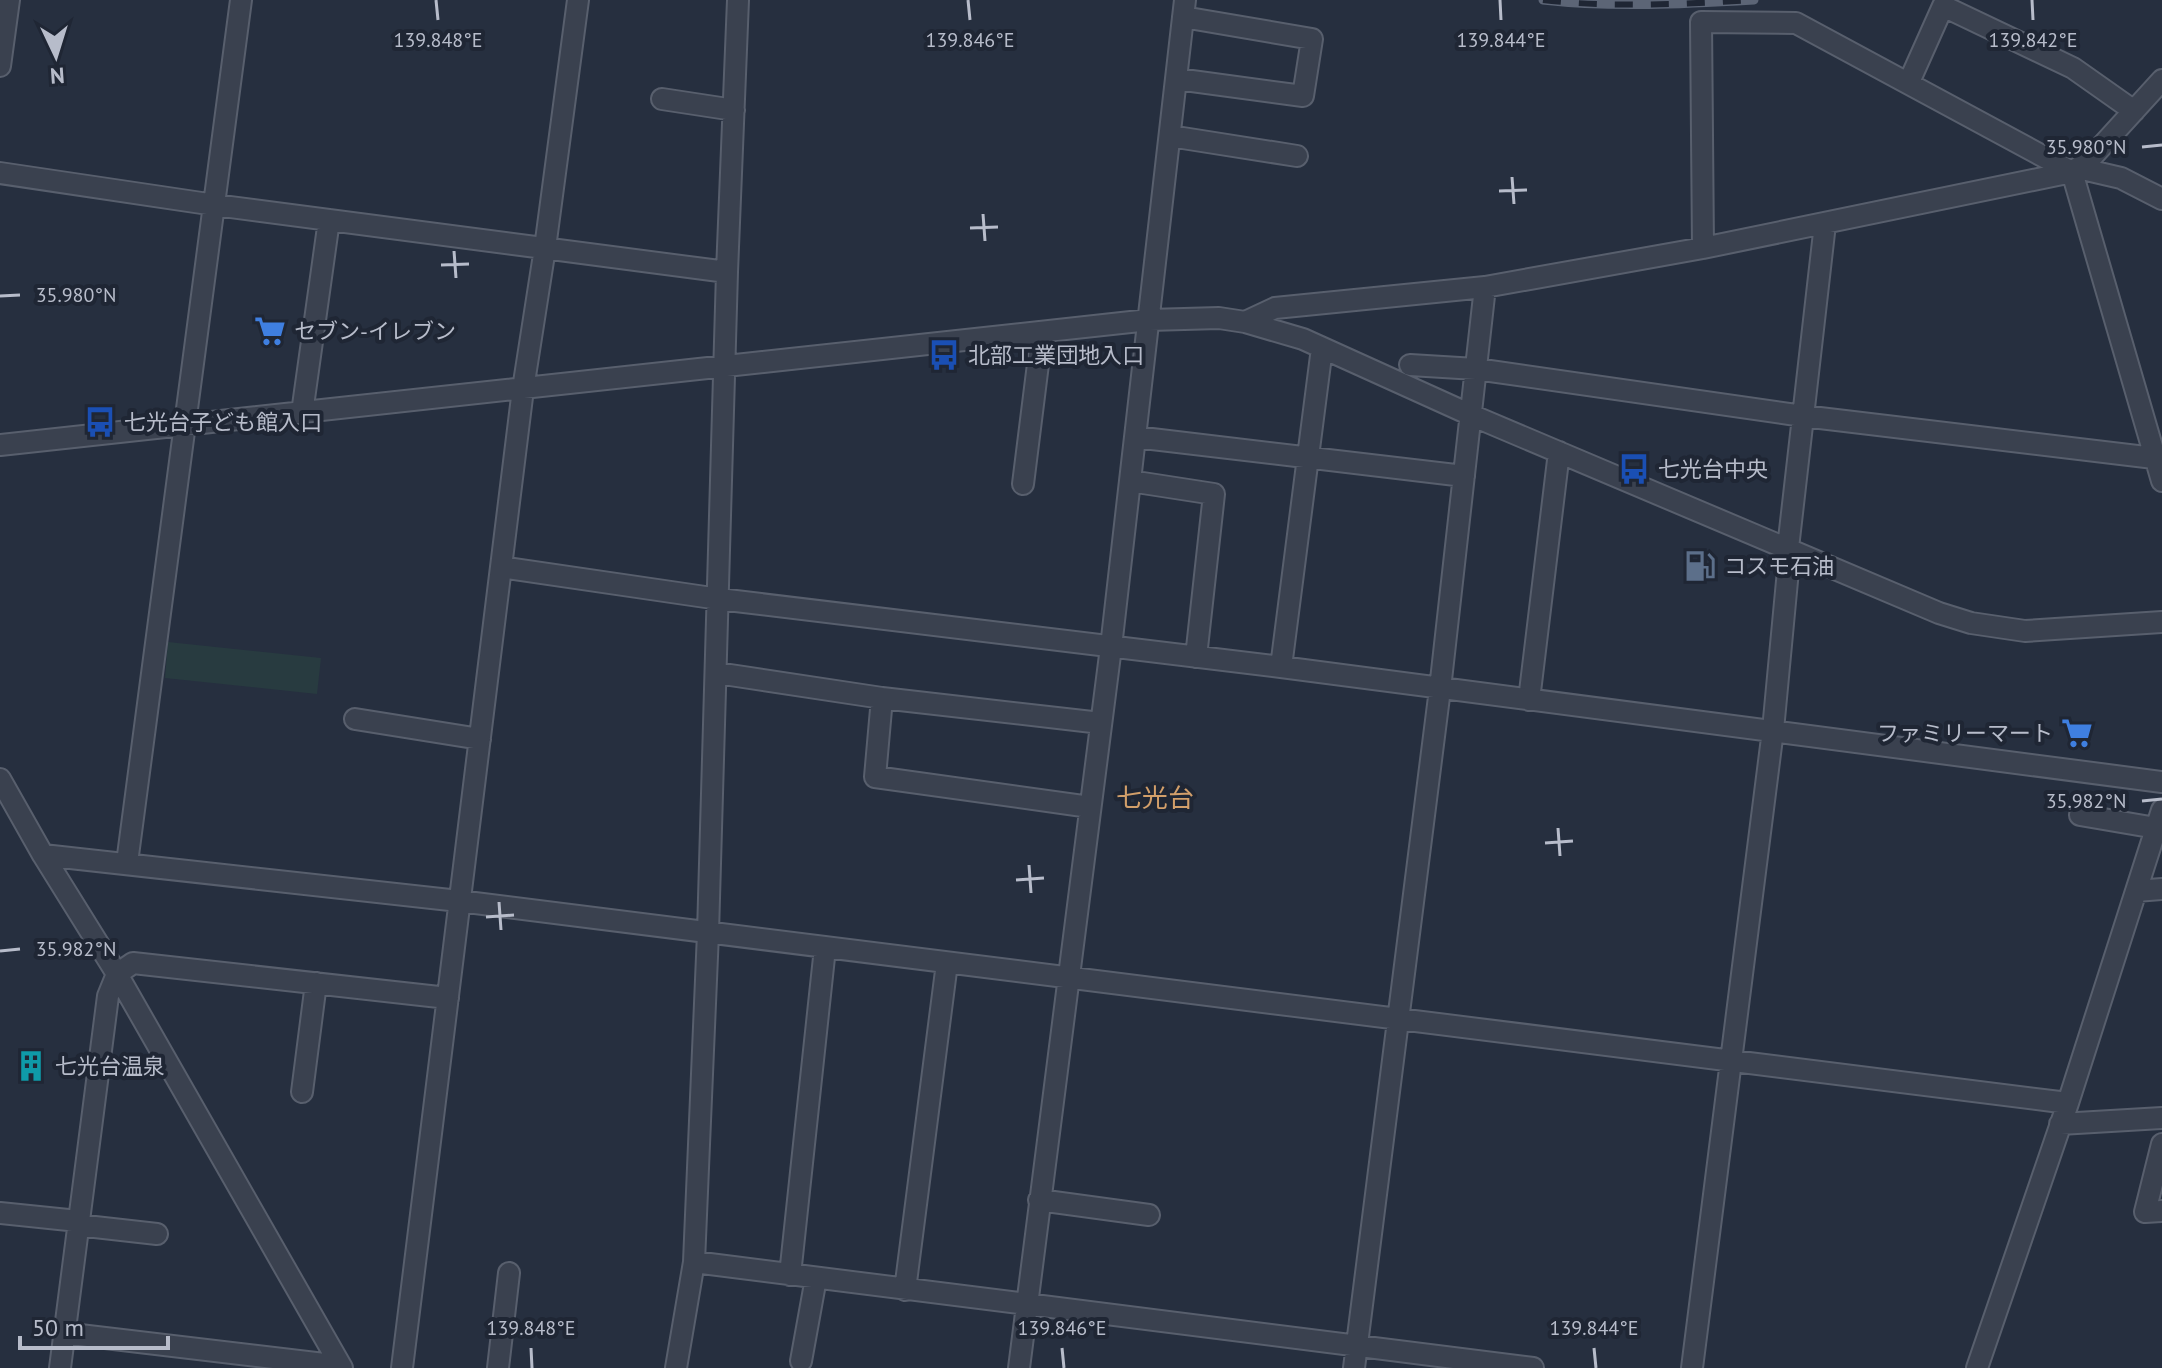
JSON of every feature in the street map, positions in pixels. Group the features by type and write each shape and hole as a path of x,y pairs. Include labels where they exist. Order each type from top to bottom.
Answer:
{"street":[{"path":"0,66 9,0"},
{"path":"127,863 241,0"},
{"path":"402,1368 523,389 578,0"},
{"path":"676,1368 694,1262 708,933 738,0"},
{"path":"1909,82 1943,6 2073,68 2134,111"},
{"path":"1019,1368 1111,647 1184,8 1312,39 1303,96 1177,79"},
{"path":"1703,248 1701,22 1796,23 2075,170 2121,178 2162,199"},
{"path":"1245,322 1275,308 1485,287 1703,248 2075,170 2090,159 2162,80"},
{"path":"662,99 734,110"},
{"path":"1170,136 1297,156"},
{"path":"2075,170 2162,481"},
{"path":"0,173 215,205 727,272"},
{"path":"302,413 329,220"},
{"path":"1692,1368 1773,730 1789,549 1825,224"},
{"path":"1354,1368 1440,689 1485,287"},
{"path":"1295,336 1294,328 1300,314 1310,304"},
{"path":"0,445 1149,320 1204,317 1245,322 1295,336 1471,415 1939,613 2001,629 2059,631 2162,622"},
{"path":"1023,484 1042,332"},
{"path":"1281,667 1322,348"},
{"path":"1410,365 1476,369 1803,416 2154,458"},
{"path":"1135,437 1464,476"},
{"path":"1529,700 1559,452"},
{"path":"1130,481 1214,494 1196,657"},
{"path":"501,567 719,599 1281,667 2162,782"},
{"path":"717,673 882,698 1101,723"},
{"path":"882,698 875,777 1090,807"},
{"path":"355,719 480,739"},
{"path":"0,779 117,974 342,1367"},
{"path":"1977,1368 2068,1103 2159,819 2080,815"},
{"path":"43,855 459,901 2068,1103"},
{"path":"2136,891 2162,889"},
{"path":"790,1275 825,948"},
{"path":"60,1368 108,996 117,974 133,963 448,998"},
{"path":"905,1290 947,963"},
{"path":"302,1092 316,983"},
{"path":"2060,1124 2162,1118"},
{"path":"2162,1144 2145,1212 2162,1211"},
{"path":"1039,1200 1149,1215"},
{"path":"0,1213 157,1234"},
{"path":"694,1262 1533,1368"},
{"path":"498,1368 509,1273"},
{"path":"801,1361 816,1278"},
{"path":"63,1333 342,1367"}],"green space":[{"path":"168,642 321,658 317,694 165,678"}],"railway":[{"path":"1543,0 1622,5 1754,0"}],"place":[{"name":"セブン-イレブン","path":"270,331"},
{"name":"北部工業団地入口","path":"944,355"},
{"name":"七光台子ども館入口","path":"100,422"},
{"name":"七光台中央","path":"1634,469"},
{"name":"コスモ石油","path":"1700,566"},
{"name":"ファミリーマート","path":"2077,733"},
{"name":"七光台温泉","path":"31,1066"}],"district":[{"name":"七光台","path":"1155,798"}]}
